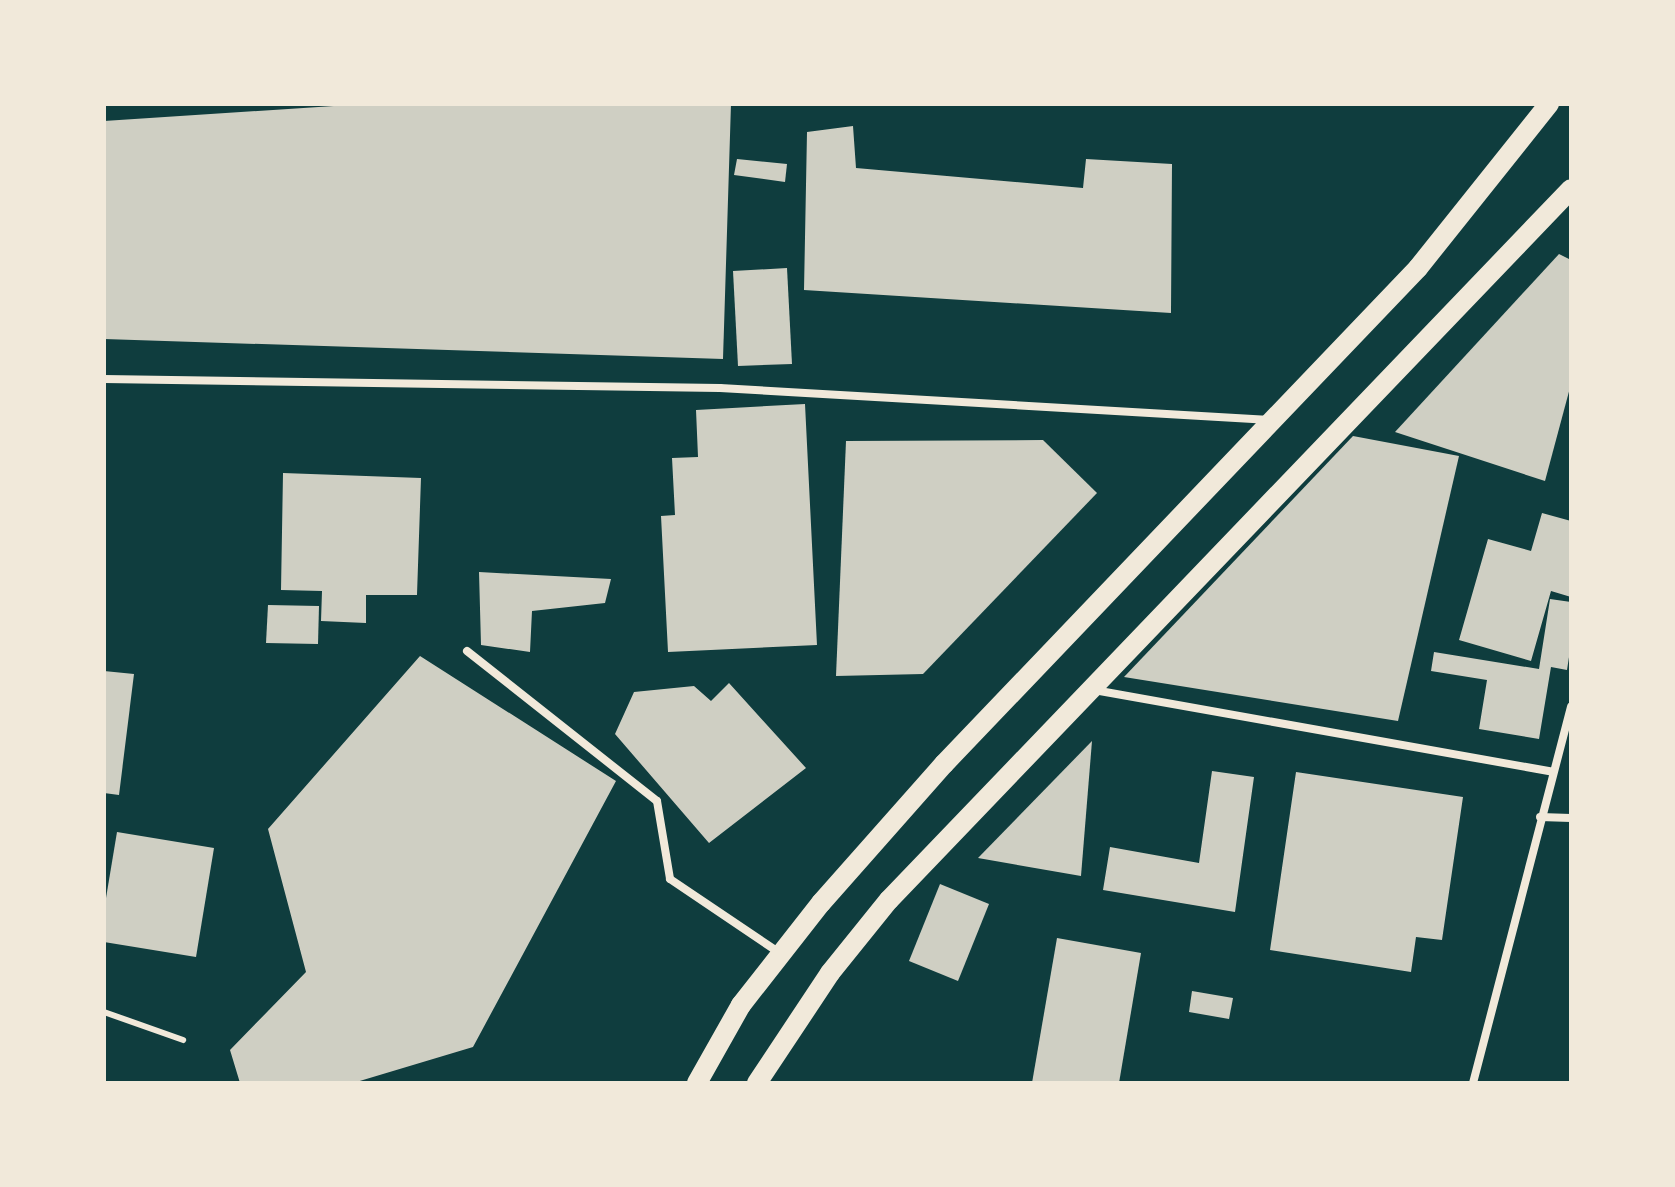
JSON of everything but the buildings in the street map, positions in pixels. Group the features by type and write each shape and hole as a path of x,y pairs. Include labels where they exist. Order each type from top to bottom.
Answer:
{"main road":[{"path":"697,1083 741,1005 821,903 944,764 1418,268 1549,104"},
{"path":"757,1083 830,973 889,900 1571,189"}],"street":[{"path":"104,379 720,388 1276,420"},
{"path":"467,651 657,801 670,879 781,954"},
{"path":"1090,689 1553,772"},
{"path":"1473,1083 1571,707"},
{"path":"1540,817 1571,818"}],"lane":[{"path":"104,1012 183,1040"}]}
